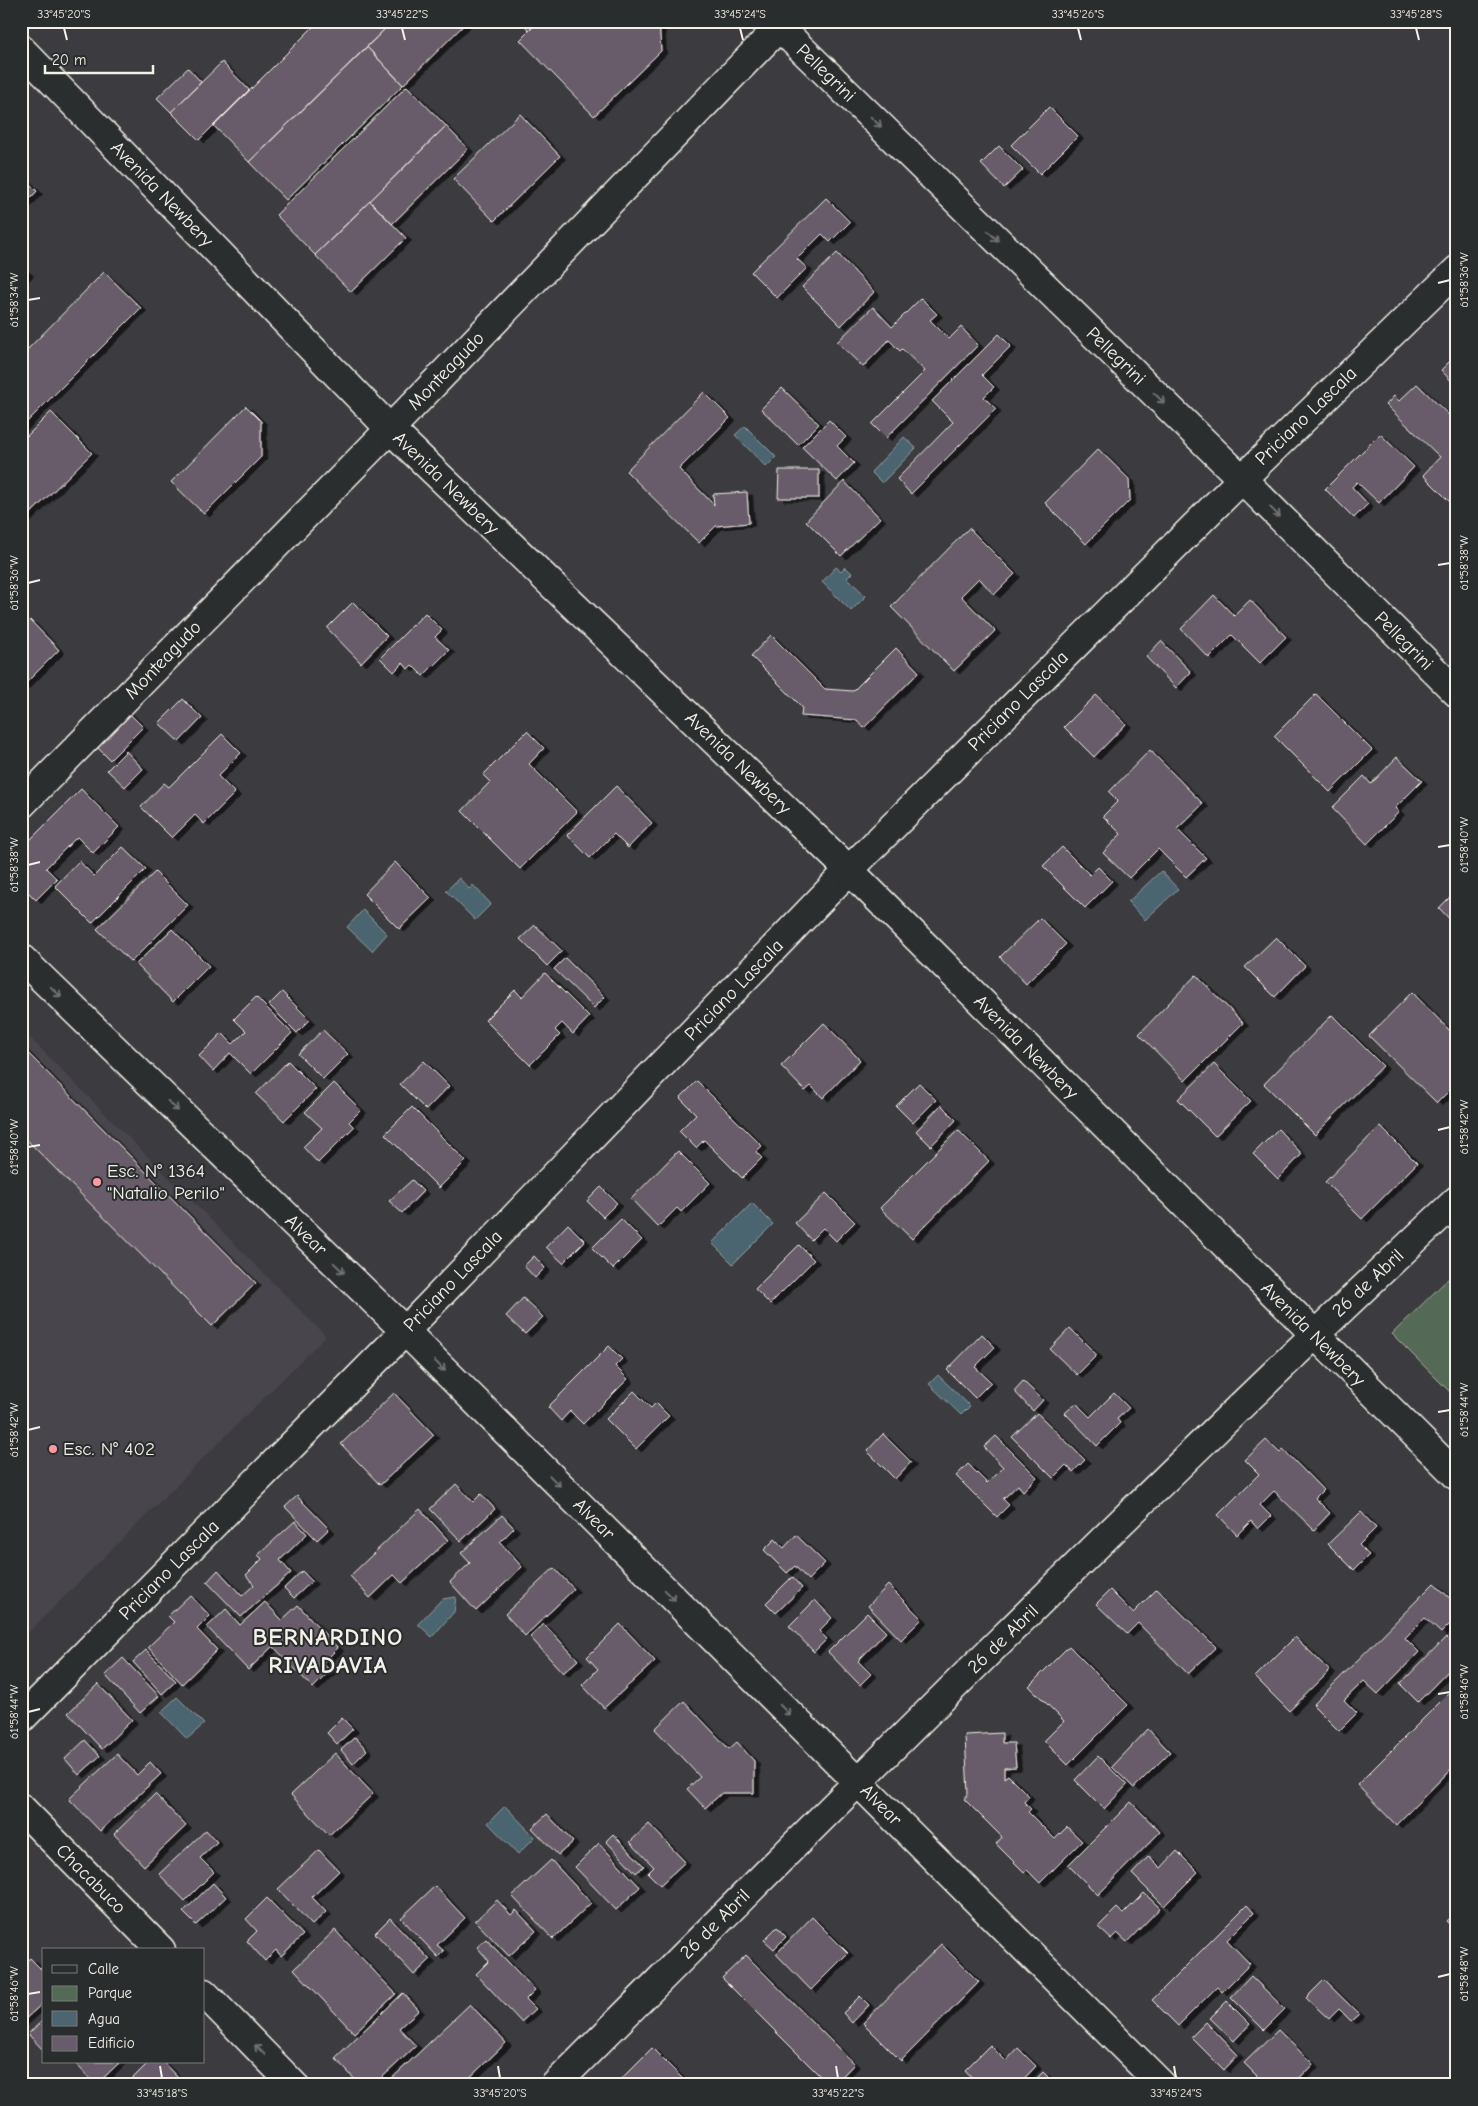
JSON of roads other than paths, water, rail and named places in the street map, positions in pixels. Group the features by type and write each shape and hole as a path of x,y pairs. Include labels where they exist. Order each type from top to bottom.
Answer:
{"street":[{"name":"Monteagudo","path":"21,804 390,429 779,23"},
{"name":"Pellegrini","path":"779,23 1457,693"},
{"name":"Avenida Newbery","path":"21,49 390,429 849,870 1457,1476"},
{"name":"Priciano Lascala","path":"21,1720 405,1332 849,870 1242,479 1457,270"},
{"name":"Alvear","path":"21,958 405,1332 1162,2085"},
{"name":"26 de Abril","path":"555,2085 857,1782 1313,1334 1457,1200"},
{"name":"Chacabuco","path":"21,1808 159,1948"},
{"path":"205,1994 294,2085"}],"water":[{"path":"745,426 776,457 766,467 735,435"},
{"path":"904,437 916,448 882,483 871,472"},
{"path":"836,567 841,571 845,567 852,573 847,578 866,596 851,611 822,582"},
{"path":"1161,871 1178,889 1145,920 1128,902"},
{"path":"459,878 469,889 473,885 491,904 475,920 446,891"},
{"path":"363,910 387,934 372,951 347,927"},
{"path":"752,1203 773,1224 733,1264 712,1243"},
{"path":"938,1375 970,1406 961,1415 929,1384"},
{"path":"456,1597 454,1612 432,1637 418,1624 442,1599"},
{"path":"177,1697 204,1724 187,1739 161,1712"},
{"path":"505,1806 535,1837 518,1854 488,1823"}],"place":[{"name":"Esc. N° 1364 \"Natalio Perilo\"","path":"97,1182"},
{"name":"Esc. N° 402","path":"53,1449"}],"district":[{"name":"BERNARDINO RIVADAVIA","path":"328,1651"}]}
